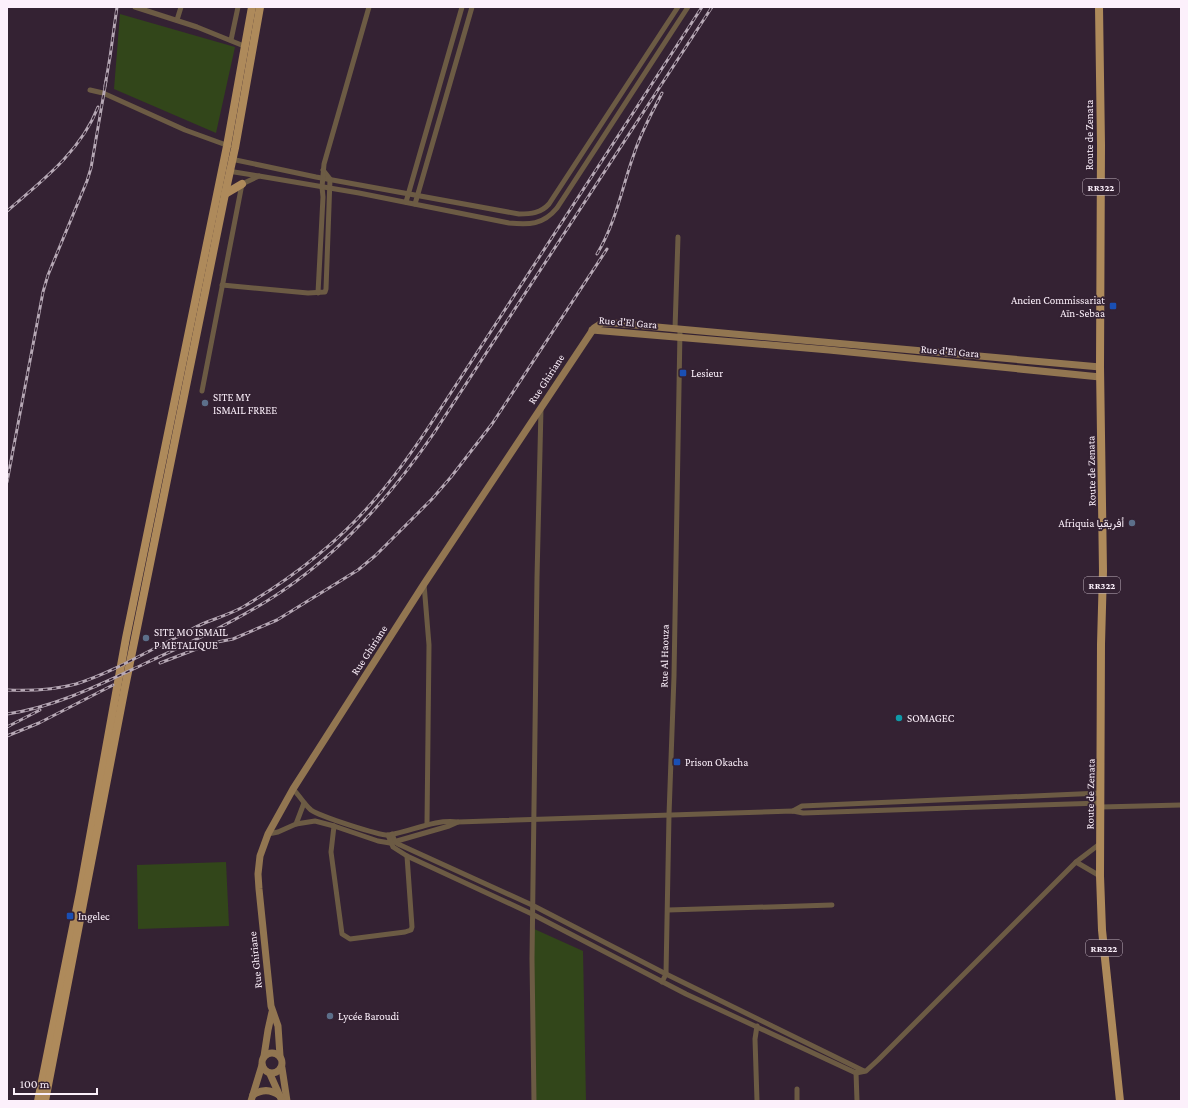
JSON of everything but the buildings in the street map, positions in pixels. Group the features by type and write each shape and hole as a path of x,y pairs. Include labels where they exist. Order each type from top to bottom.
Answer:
{"main road":[{"path":"38,1101 80,892 126,638 221,169 227,146 252,7"},
{"path":"45,1101 122,700 235,148 260,7"},
{"name":"Route de Zenata","path":"1099,7 1101,145 1100,377 1103,571 1101,644 1100,876 1102,930 1120,1101"},
{"path":"225,194 242,184"}],"street":[{"path":"134,7 177,20 244,46"},
{"path":"177,20 181,7"},
{"path":"231,40 238,7"},
{"path":"318,293 323,170 369,7"},
{"path":"224,158 519,214 528,214 540,211 549,204 678,7"},
{"path":"221,169 381,197 503,222 529,224 542,221 557,208 688,7"},
{"path":"406,202 462,8 471,9 415,204"},
{"path":"90,90 103,93 145,113 235,148"},
{"path":"222,285 303,293 323,293 326,289 330,179 323,170"},
{"path":"202,391 242,184 259,176"},
{"path":"381,197 383,189"},
{"path":"528,214 529,224"},
{"name":"Rue Al Haouza","path":"662,982 666,974 674,668 680,338 678,329 678,237"},
{"name":"Rue d'El Gara","path":"592,330 600,324 608,323 1100,367"},
{"name":"Rue d'El Gara","path":"592,330 965,363 1100,377"},
{"name":"Rue Ghiriane","path":"264,1056 272,1012 258,874 260,856 268,834 293,789 424,584 592,330"},
{"path":"965,354 965,363"},
{"path":"534,1101 532,905 541,407"},
{"path":"424,584 429,645 427,824"},
{"path":"293,789 304,803 316,813 376,833 390,835 427,824 447,820 458,822 533,818 793,811 804,813 1101,807 1128,808 1137,806 1181,804"},
{"path":"793,811 802,806 1101,793"},
{"path":"296,824 304,803"},
{"path":"268,834 278,832 296,824 315,822 334,826 378,841 393,842 532,905 666,974 864,1071"},
{"path":"393,842 458,822"},
{"path":"334,826 331,852 342,934 350,939 411,930 407,856"},
{"path":"390,835 394,848 407,856 532,914 662,982 757,1028 856,1073 866,1071 878,1060 1076,862 1100,844"},
{"path":"1076,862 1100,876"},
{"path":"668,910 832,905"},
{"name":"Rue Ghiriane","path":"272,1012 276,1018 278,1026 280,1056"},
{"path":"757,1101 755,1039 760,1020"},
{"path":"252,1098 264,1056 272,1053 280,1056 283,1062 282,1068 287,1101"},
{"path":"262,1065 263,1068 269,1073 281,1098"},
{"path":"856,1067 857,1101"},
{"path":"255,1087 269,1073 276,1073 282,1068"},
{"path":"797,1089 797,1101"},
{"path":"252,1098 264,1091 273,1092 281,1098"}],"green space":[{"path":"120,14 235,47 216,133 114,89"},
{"path":"226,862 229,926 138,929 137,865"},
{"path":"532,928 583,951 586,1101 534,1101"}],"railway":[{"path":"105,86 117,7"},
{"path":"7,690 42,690 59,688 88,680 112,670 197,626 243,607 297,571 346,530 383,490 422,437 702,7"},
{"path":"7,714 43,706 78,694 177,649 237,618 267,601 292,584 338,547 359,526 398,481 434,433 712,7"},
{"path":"7,482 43,292 48,275 91,168 106,81"},
{"path":"597,254 604,242 614,217 640,138 662,93"},
{"path":"7,211 47,177 71,151 82,138 98,107"},
{"path":"160,663 212,643 233,639 277,620 358,570 376,555 432,499 492,424 607,249"},
{"path":"7,736 39,723 113,685"},
{"path":"7,727 40,710"}],"place":[{"name":"Ancien Commissariat Aïn-Sebaa","path":"1113,306"},
{"name":"Lesieur","path":"683,373"},
{"name":"SITE MY ISMAIL FRREE","path":"205,403"},
{"name":"Afriquia أفريقيا","path":"1132,523"},
{"name":"SITE MO ISMAIL P METALIQUE","path":"146,638"},
{"name":"SOMAGEC","path":"899,718"},
{"name":"Prison Okacha","path":"677,762"},
{"name":"Ingelec","path":"70,916"},
{"name":"Lycée Baroudi","path":"330,1016"}]}
